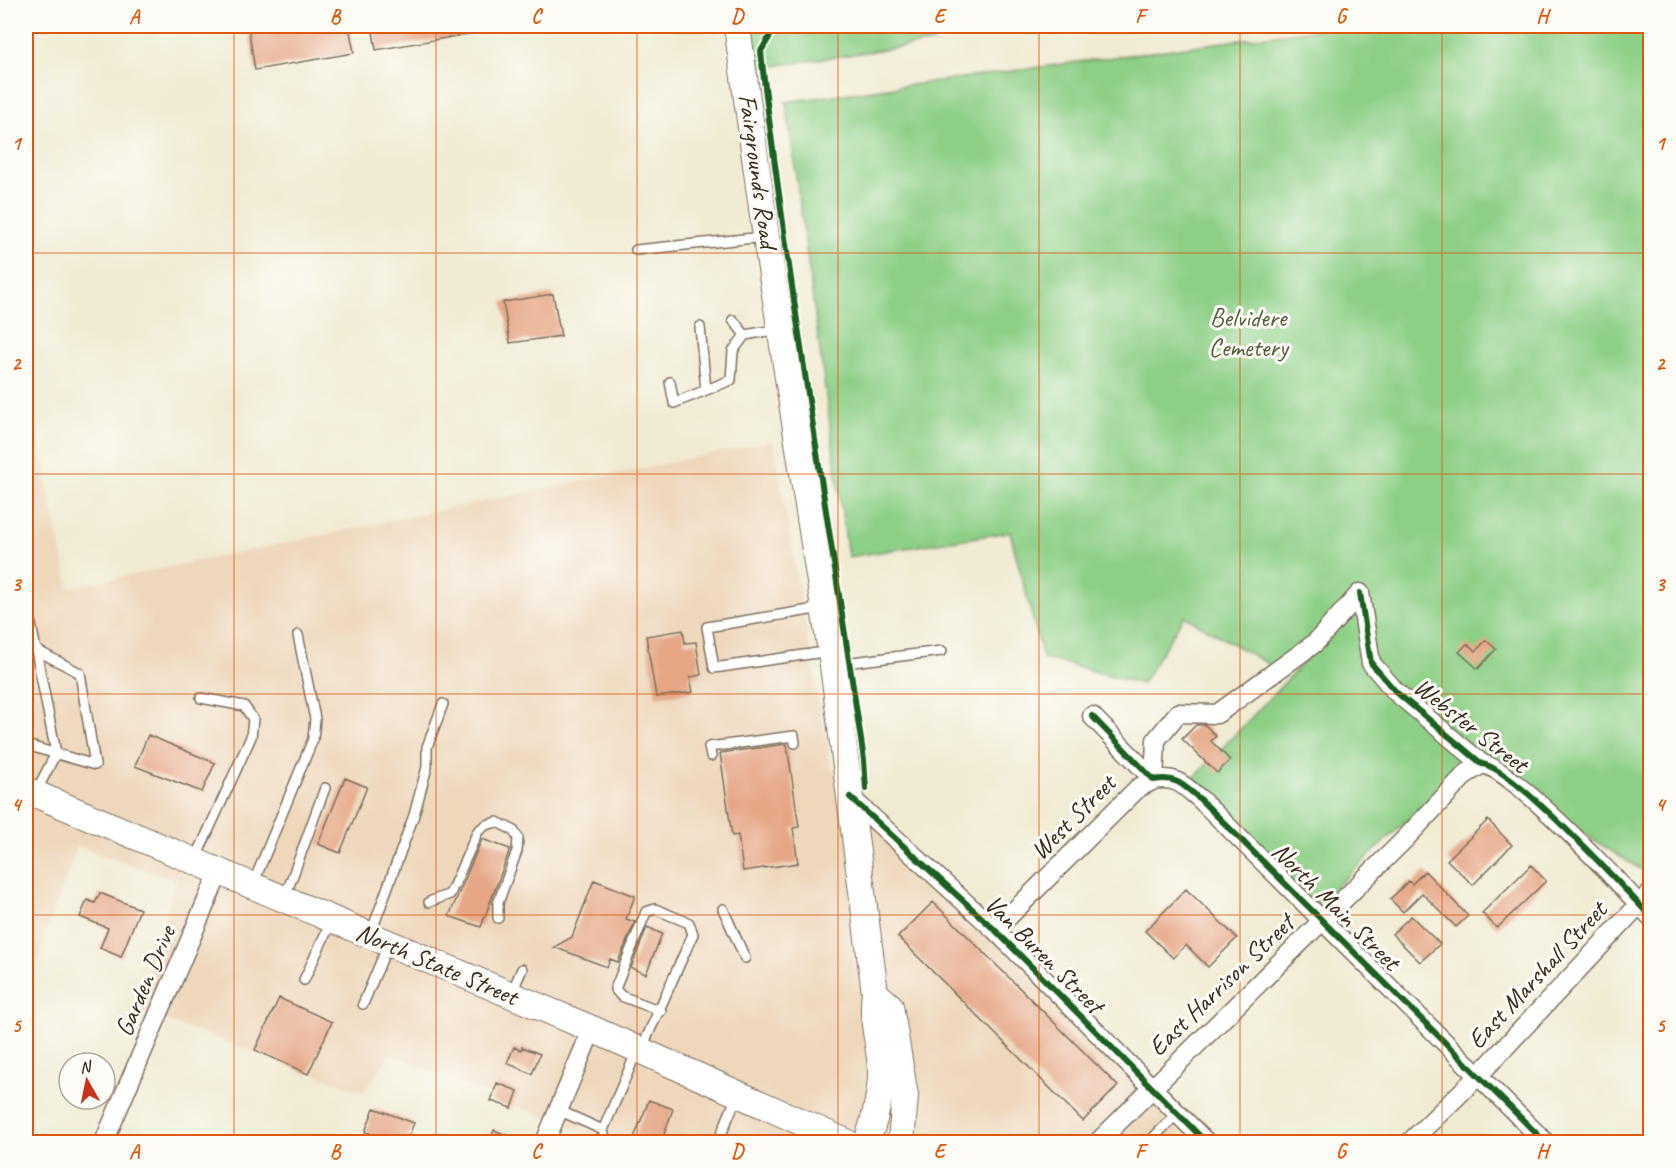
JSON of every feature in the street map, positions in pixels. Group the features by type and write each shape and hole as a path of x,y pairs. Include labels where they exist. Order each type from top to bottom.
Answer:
{"main road":[{"name":"Fairgrounds Road","path":"737,26 766,237 825,607 875,993 872,1013 880,1059 880,1088 867,1143"},
{"name":"North State Street","path":"30,792 592,1029 846,1143"},
{"name":"Fairgrounds Road","path":"875,993 890,1006 905,1096 901,1143"}],"street":[{"name":"Webster Street","path":"1360,593 1371,663 1396,692 1482,764 1497,769 1529,795 1646,904"},
{"name":"West Street","path":"995,930 1137,788 1154,780 1156,740 1178,712 1217,714 1315,643 1360,593"},
{"path":"1092,716 1154,780"},
{"name":"East Harrison Street","path":"1098,1143 1323,920 1466,774 1482,764"},
{"name":"North Main Street","path":"1154,780 1169,777 1186,788 1323,920 1545,1143"},
{"name":"Van Buren Street","path":"850,797 995,930 1206,1143"},
{"name":"Garden Drive","path":"104,1143 219,872"},
{"name":"East Marshall Street","path":"1410,1143 1646,904"},
{"path":"544,1143 592,1029"}],"lane":[{"path":"636,250 766,237"},
{"path":"733,320 745,335"},
{"path":"700,327 706,390"},
{"path":"670,382 674,403 731,380 733,351 745,335 782,328"},
{"path":"825,607 706,627 714,668 942,651"},
{"path":"26,610 28,609 38,651 56,753 30,792"},
{"path":"252,886 314,739 315,719 298,635"},
{"path":"26,745 95,765 80,673 38,651"},
{"path":"194,862 251,737 252,719 244,706 201,698"},
{"path":"363,1004 427,767 427,747 443,704"},
{"path":"711,756 709,747 794,736 795,743"},
{"path":"284,900 325,788"},
{"path":"429,902 450,894 478,831 486,825 497,822 513,830 518,838 517,851 498,903 498,918"},
{"path":"606,1143 603,1130 661,1011 693,934 692,928 684,920 655,909 646,912 615,984 621,996 661,1011"},
{"path":"723,909 745,958"},
{"path":"304,980 332,920"},
{"path":"510,995 522,969"},
{"path":"718,1143 738,1094"},
{"path":"558,1110 603,1130"},
{"path":"1149,1143 1178,1113"}],"shaded area":[{"path":"26,379 69,588 773,441 831,769 1191,1142 606,1142 390,1054 364,1092 137,1010 176,881 77,846 26,990"}],"green space":[{"path":"747,26 931,26 934,42 753,69"},
{"name":"Belvidere Cemetery","path":"1341,26 1650,26 1650,862 1642,870 1574,828 1478,753 1315,907 1189,783 1360,603 1272,666 1184,616 1142,684 1043,658 1010,532 848,557 786,102"}],"building":[{"path":"248,26 349,26 354,53 255,70"},
{"path":"372,26 480,26 481,32 376,50"},
{"path":"553,294 561,336 510,343 503,302"},
{"path":"683,630 685,643 696,642 701,675 690,677 693,692 656,697 646,636"},
{"path":"1486,640 1496,649 1478,669 1459,652 1467,644 1476,651"},
{"path":"1196,725 1205,725 1216,736 1211,741 1230,760 1217,773 1182,739"},
{"path":"148,735 215,763 202,792 135,766"},
{"path":"787,744 799,827 793,828 798,863 743,871 738,835 732,836 720,753"},
{"path":"345,778 367,787 340,853 318,844"},
{"path":"1488,820 1512,845 1473,885 1447,860"},
{"path":"482,839 510,849 481,927 449,916"},
{"path":"1531,865 1546,881 1497,928 1482,913"},
{"path":"1425,871 1468,916 1456,927 1422,893 1403,912 1390,899 1409,881 1412,884"},
{"path":"594,880 635,896 626,919 635,922 618,962 610,959 607,967 554,947 572,937"},
{"path":"1186,889 1237,938 1208,967 1186,945 1173,958 1145,931"},
{"path":"100,893 140,909 121,957 100,948 108,928 80,917 87,900 95,903"},
{"path":"933,902 1118,1086 1083,1121 898,937"},
{"path":"1411,916 1440,944 1420,962 1392,934"},
{"path":"647,927 662,934 646,974 631,968"},
{"path":"279,998 332,1022 308,1074 255,1050"},
{"path":"514,1047 521,1050 522,1047 540,1054 532,1074 507,1063"},
{"path":"497,1083 518,1091 512,1108 491,1101"},
{"path":"649,1100 673,1109 661,1143 632,1143"},
{"path":"374,1108 414,1123 406,1143 379,1143 369,1138 370,1133 365,1132"},
{"path":"494,1130 525,1142 525,1143 489,1143"}],"cycle path":[{"path":"776,26 761,51 763,71 798,329 864,760 866,789"},
{"path":"1360,593 1371,663 1396,692 1482,764 1497,770 1541,806 1650,916"},
{"path":"1092,716 1154,780 1174,781 1200,799 1545,1142"},
{"path":"850,797 995,930 1206,1142"}]}
